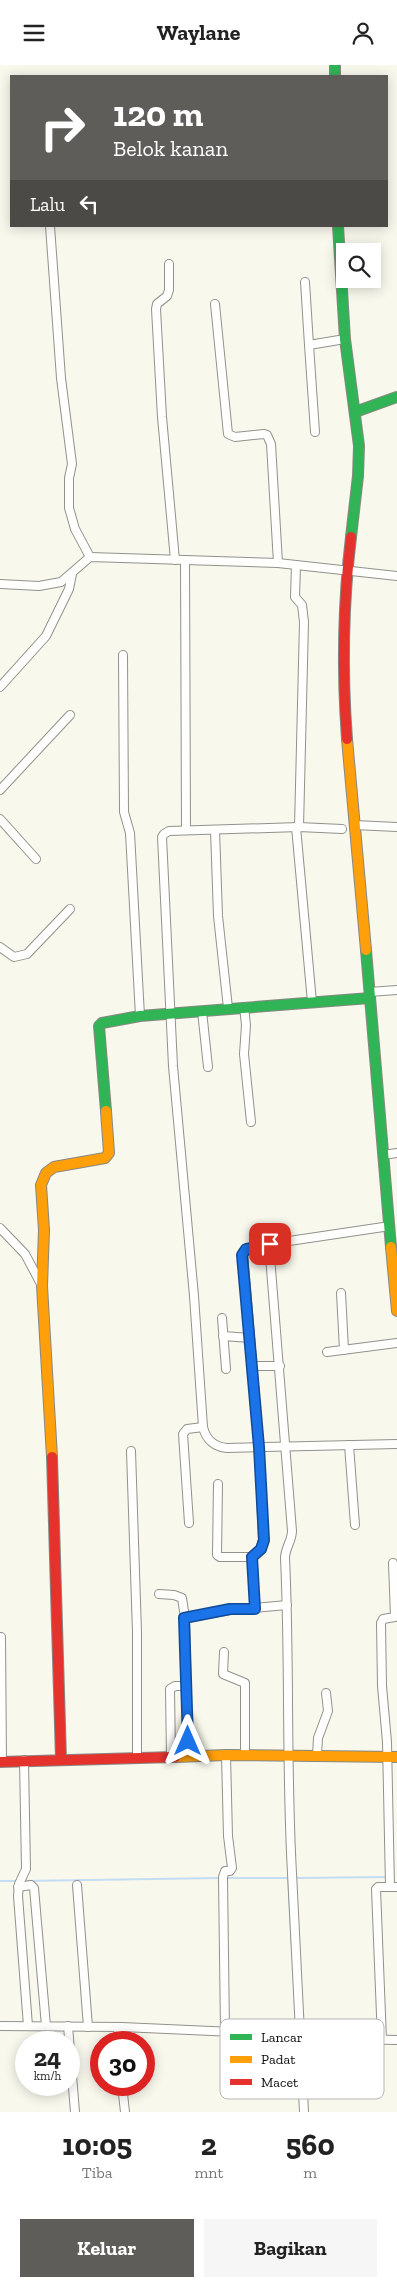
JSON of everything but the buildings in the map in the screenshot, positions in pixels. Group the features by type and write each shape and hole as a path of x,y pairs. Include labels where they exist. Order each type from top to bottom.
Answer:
{"street":[{"path":"50,227 61,378 72,464 69,508 75,529 90,557"},
{"path":"338,227 345,339 355,412 359,460 345,571 343,637 348,828 370,995 397,1310"},
{"path":"169,264 169,290 167,296 156,305 156,309 162,417 175,560"},
{"path":"305,282 315,432"},
{"path":"216,304 228,434 235,437 264,434 267,435 271,444 278,563"},
{"path":"309,345 345,339"},
{"path":"355,412 397,397"},
{"path":"0,583 46,586 62,582 90,557 278,563 397,576"},
{"path":"185,560 186,831"},
{"path":"296,565 295,597 303,608 304,622 297,827 312,1002"},
{"path":"0,687 46,636 69,589 72,574"},
{"path":"123,655 124,811 130,833 140,1017"},
{"path":"0,790 70,715"},
{"path":"0,819 36,859"},
{"path":"397,827 297,827 168,831 162,837 174,1075 194,1296 203,1427 207,1438 220,1448 397,1444"},
{"path":"215,830 218,916 228,1008"},
{"path":"0,947 14,957 27,954 70,909"},
{"path":"61,1759 51,1418 42,1286 44,1230 41,1196 42,1179 54,1167 98,1160 108,1155 99,1026 102,1023 140,1017 312,1002 397,990"},
{"path":"244,1007 246,1025 244,1054 251,1122"},
{"path":"202,1011 208,1067"},
{"path":"383,1155 397,1153"},
{"path":"218,1483 217,1555 220,1557 252,1557 261,1549 264,1540 259,1447 242,1255 246,1249 390,1226"},
{"path":"0,1228 25,1254 36,1271 42,1286"},
{"path":"270,1244 292,1531 285,1552 292,1879 298,2019"},
{"path":"341,1293 344,1350"},
{"path":"222,1317 226,1369"},
{"path":"223,1336 250,1338"},
{"path":"328,1353 397,1343"},
{"path":"252,1366 280,1366"},
{"path":"189,1523 183,1435 187,1429 203,1427"},
{"path":"349,1445 355,1525"},
{"path":"131,1451 137,1757"},
{"path":"252,1557 255,1609"},
{"path":"381,2019 376,1889 391,1882 392,1756 381,1623 383,1619 396,1617 393,1563"},
{"path":"159,1594 174,1595 182,1598 188,1756"},
{"path":"184,1618 230,1609 255,1609 287,1605"},
{"path":"1,1637 1,1762 226,1755 392,1756"},
{"path":"224,1652 223,1674 243,1681 245,1686 245,1755"},
{"path":"171,1756 170,1689 175,1686 186,1686"},
{"path":"317,1755 318,1738 328,1711 326,1693"},
{"path":"224,2019 223,1879 225,1871 230,1871 232,1868 228,1835 226,1755"},
{"path":"24,1760 26,1873 18,1885 28,2026"},
{"path":"18,1885 31,1885 34,1888 46,2026"},
{"path":"77,1885 88,2027"},
{"path":"0,2026 118,2027 220,2032"},
{"path":"68,2027 75,2112"},
{"path":"118,2027 118,2031"},
{"path":"384,2040 397,2040"},
{"path":"123,2096 124,2112"},
{"path":"303,2099 304,2112"}],"waterway":[{"path":"295,1878 388,1877"},
{"path":"22,1881 220,1878"},
{"path":"225,1878 290,1878"},
{"path":"288,1878 292,1951"},
{"path":"0,1881 18,1881"},
{"path":"300,2099 300,2112"}],"traffic: fast":[{"path":"335,65 335,75"},
{"path":"338,227 345,339 359,446 358,476 351,537"},
{"path":"355,412 397,397"},
{"path":"366,950 391,1247"},
{"path":"106,1111 99,1026 102,1023 140,1016 370,998"}],"traffic: slow":[{"path":"347,739 366,950"},
{"path":"52,1457 42,1286 44,1230 41,1185 46,1173 54,1167 105,1158 109,1153 106,1111"},
{"path":"391,1247 397,1311"},
{"path":"175,1757 226,1755 397,1757"}],"traffic: jam":[{"path":"347,739 344,689 344,638 346,587 351,537"},
{"path":"52,1457 61,1759"},
{"path":"0,1762 175,1757"}],"route":[{"path":"188,1741 184,1618 230,1609 255,1609 252,1557 261,1549 264,1540 259,1447 242,1255 246,1249 270,1244"}]}
